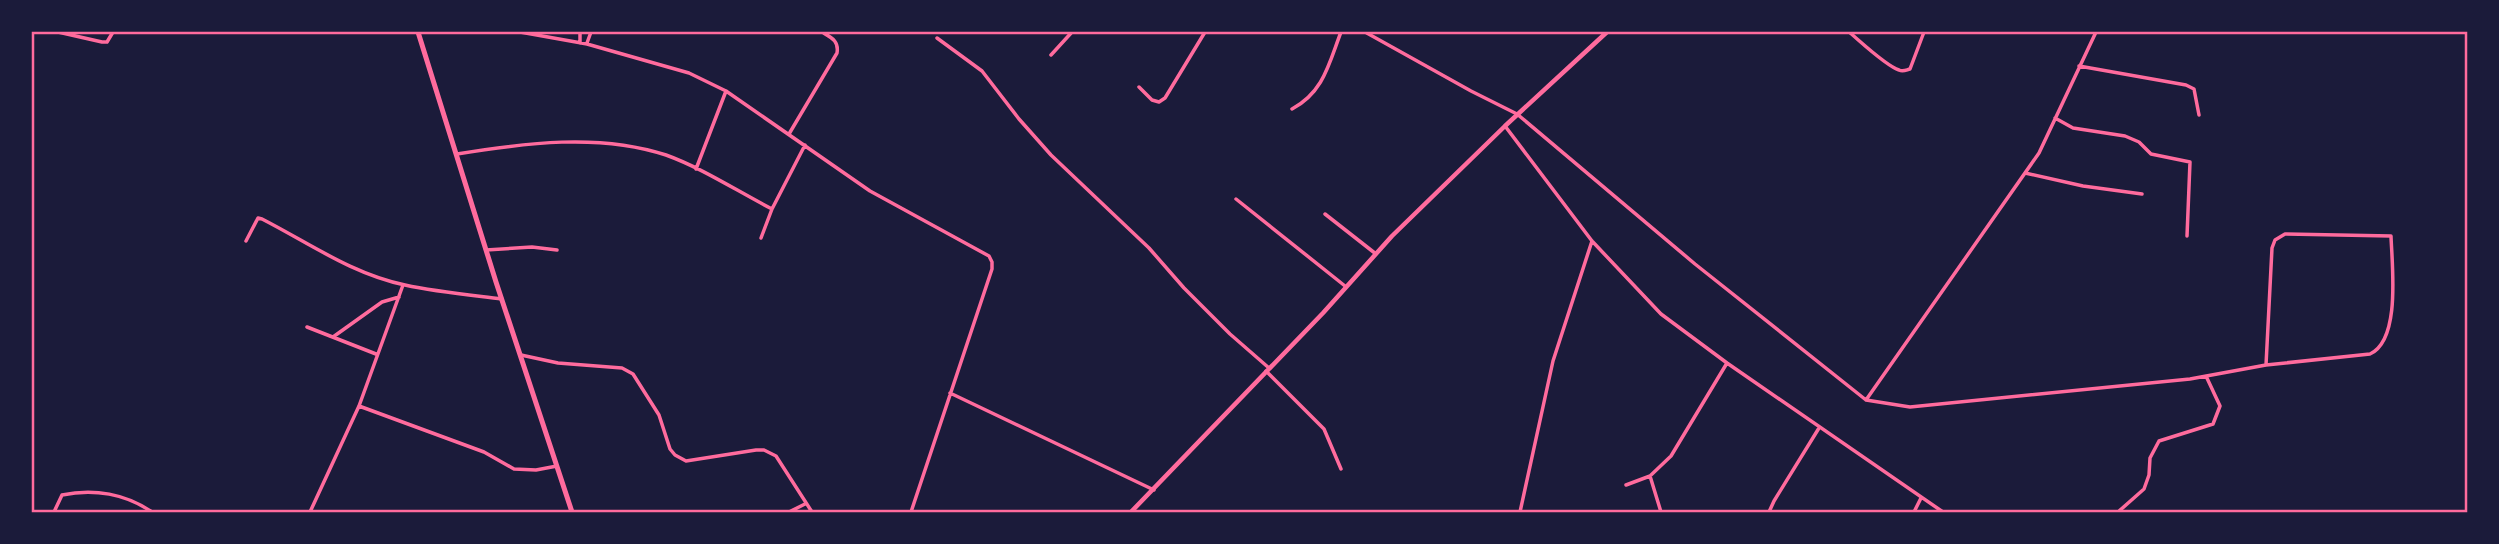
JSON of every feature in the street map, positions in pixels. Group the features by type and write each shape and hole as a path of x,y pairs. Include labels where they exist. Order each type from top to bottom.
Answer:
{"main road":[{"path":"418,32 455,155 572,513"}],"street":[{"path":"58,32 102,43 107,42 113,32"},
{"path":"520,32 587,44 689,73 726,91 870,191 989,256 992,269 911,513"},
{"path":"580,32 580,43"},
{"path":"587,44 591,32"},
{"path":"789,134 837,53 835,40 822,32"},
{"path":"1051,55 1072,32"},
{"path":"1139,86 1152,100 1159,102 1165,98 1205,32"},
{"path":"1292,109 1310,97 1320,85 1341,32"},
{"path":"1368,32 1471,92 1517,114 1695,264 1867,400 1910,407 2206,376 2266,365 2370,354 2384,343 2393,304 2391,236 2285,234 2275,240 2272,248 2266,365"},
{"path":"1131,513 1376,254 1517,114 1607,32"},
{"path":"1849,32 1891,65 1905,71 1914,63 1924,32"},
{"path":"1867,400 2039,153 2096,32"},
{"path":"937,38 982,71 1051,155 1149,248 1184,288 1324,429 1341,469"},
{"path":"2079,66 2194,89 2199,115"},
{"path":"696,169 726,91"},
{"path":"2055,118 2073,128 2125,136 2139,142 2151,154 2190,162 2187,236"},
{"path":"1505,126 1592,241 1661,314 1943,513"},
{"path":"455,155 512,145 597,142 623,145 666,155 772,209"},
{"path":"761,238 772,209 804,145"},
{"path":"2025,173 2083,186 2142,194"},
{"path":"1236,199 1345,286"},
{"path":"1325,214 1376,254"},
{"path":"246,241 258,218 357,270 404,285 502,299"},
{"path":"1520,513 1553,361 1592,241"},
{"path":"486,250 532,247 557,250"},
{"path":"310,513 359,406 376,354 404,285"},
{"path":"333,337 382,302 399,297"},
{"path":"307,327 376,354"},
{"path":"520,354 558,363 615,367 628,371 637,378 659,415 670,449 680,459 693,462 756,450 771,453 776,456 812,513"},
{"path":"1626,485 1650,475 1671,457 1727,363"},
{"path":"2118,513 2144,489 2149,475 2150,458 2159,441 2213,424 2220,406 2206,376"},
{"path":"950,393 1154,490"},
{"path":"359,406 484,452 514,469 536,470 558,466"},
{"path":"1769,513 1773,501 1819,428"},
{"path":"1650,475 1661,513"},
{"path":"54,513 62,495 83,490 125,497 152,513"},
{"path":"1914,513 1921,498"},
{"path":"789,513 805,505"}]}
